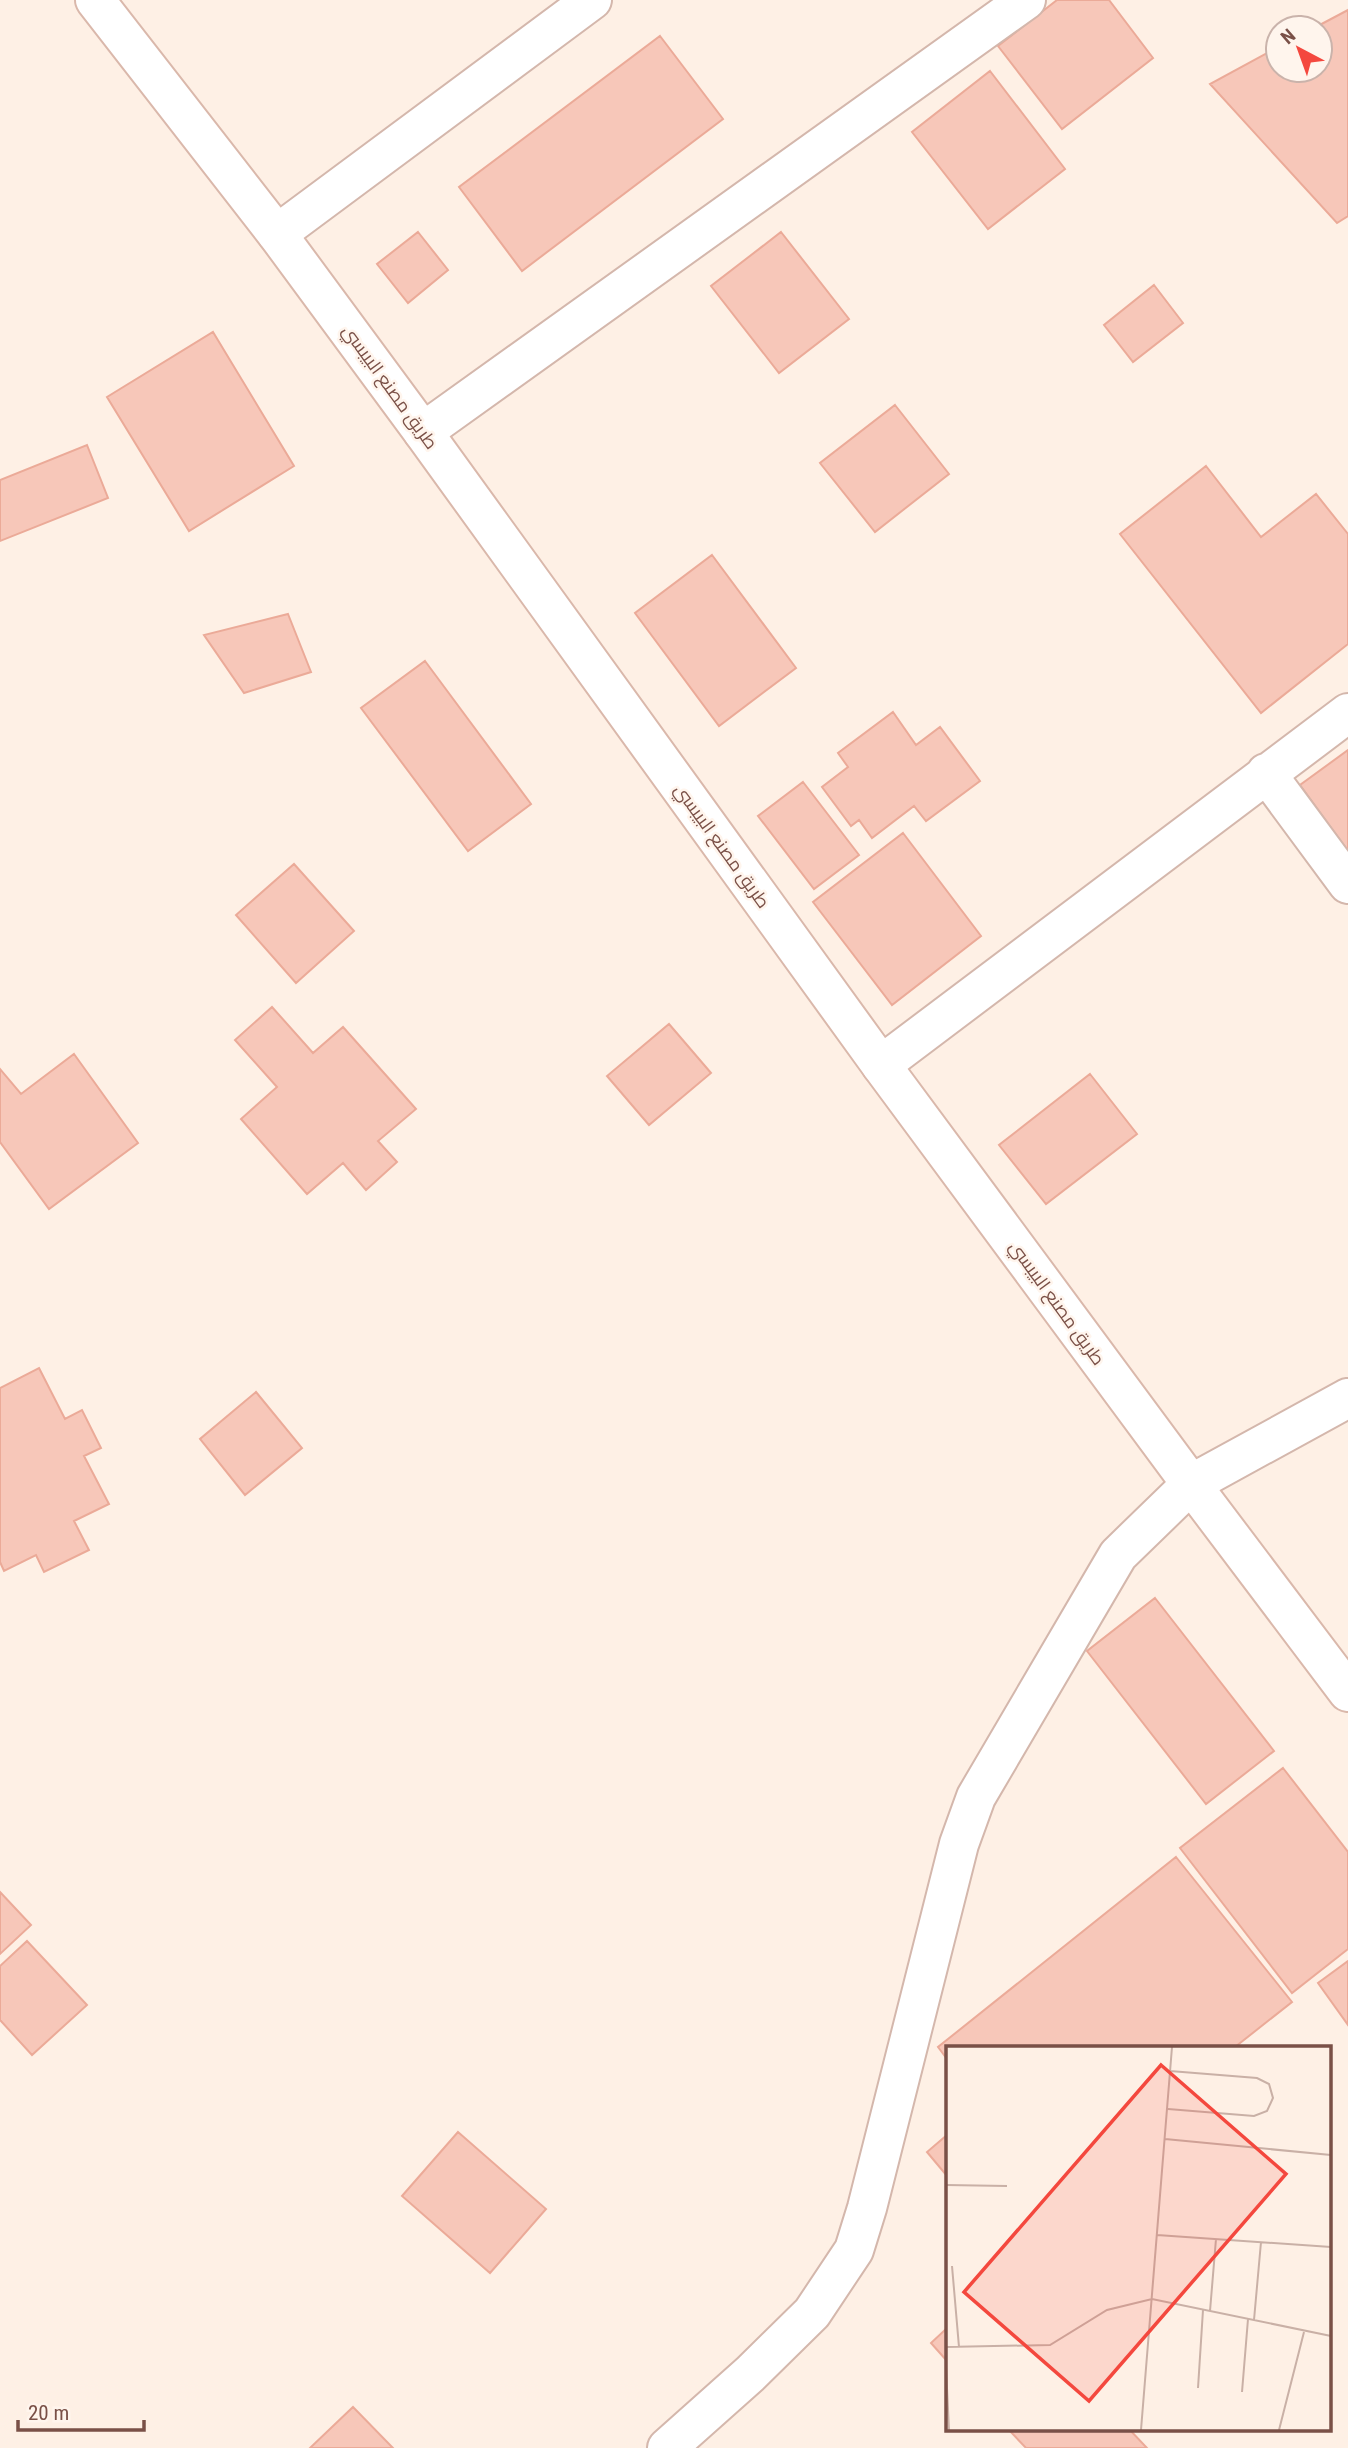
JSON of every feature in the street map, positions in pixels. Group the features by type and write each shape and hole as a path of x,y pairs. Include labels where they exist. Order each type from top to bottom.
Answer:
{"street":[{"name":"طريق مصنع البيبسي","path":"95,0 277,234 881,1065 1348,1692"},
{"path":"277,234 592,0"},
{"path":"423,432 1026,0"},
{"path":"881,1065 1348,713"},
{"path":"1266,773 1348,884"},
{"path":"667,2448 750,2374 812,2313 854,2250 959,1844 976,1797 1118,1555 1191,1484 1348,1398"}],"building":[{"path":"1057,0 1109,0 1153,58 1062,129 998,46"},
{"path":"1348,10 1348,216 1337,223 1210,84 1264,55 1264,84 1334,84 1334,17"},
{"path":"660,36 723,119 522,271 459,187"},
{"path":"990,71 1065,169 988,229 912,132"},
{"path":"418,232 448,270 408,303 377,264"},
{"path":"781,232 849,319 779,373 711,286"},
{"path":"1154,285 1183,323 1133,362 1104,325"},
{"path":"213,332 294,466 189,531 107,397"},
{"path":"895,405 949,474 875,532 820,463"},
{"path":"87,445 108,498 0,541 0,480"},
{"path":"1206,466 1261,537 1316,494 1348,534 1348,644 1261,713 1120,534"},
{"path":"712,555 796,668 719,726 635,613"},
{"path":"288,614 311,672 244,693 204,635"},
{"path":"425,661 531,804 468,851 361,708"},
{"path":"893,712 916,745 940,727 980,781 926,821 914,806 872,838 859,820 851,826 822,787 848,767 838,753"},
{"path":"1348,750 1348,851 1300,785"},
{"path":"803,782 859,855 814,889 758,816"},
{"path":"903,833 981,936 892,1005 813,902"},
{"path":"294,864 354,931 296,983 236,915"},
{"path":"272,1007 313,1053 343,1027 416,1109 378,1141 397,1162 366,1190 343,1163 307,1194 241,1119 277,1087 235,1040"},
{"path":"669,1024 711,1073 649,1125 607,1076"},
{"path":"74,1054 138,1143 49,1209 0,1142 0,1069 21,1094"},
{"path":"1090,1074 1137,1134 1046,1204 999,1145"},
{"path":"39,1368 65,1419 82,1410 101,1448 84,1456 109,1504 74,1521 89,1550 44,1572 36,1555 4,1571 0,1562 0,1388"},
{"path":"256,1392 302,1448 245,1495 200,1439"},
{"path":"1155,1598 1274,1751 1206,1804 1087,1651"},
{"path":"1283,1768 1348,1852 1348,1949 1292,1993 1180,1848"},
{"path":"1176,1857 1292,2002 1236,2046 946,2046 946,2058 938,2047"},
{"path":"0,1892 31,1925 0,1954"},
{"path":"27,1941 87,2005 32,2055 0,2020 0,1966"},
{"path":"1348,1961 1348,2025 1318,1983"},
{"path":"458,2132 546,2209 490,2273 402,2196"},
{"path":"946,2136 946,2175 927,2152"},
{"path":"946,2329 946,2360 931,2343"},
{"path":"353,2407 393,2448 310,2448"},
{"path":"1009,2430 1130,2430 1147,2448 1026,2448"}]}
